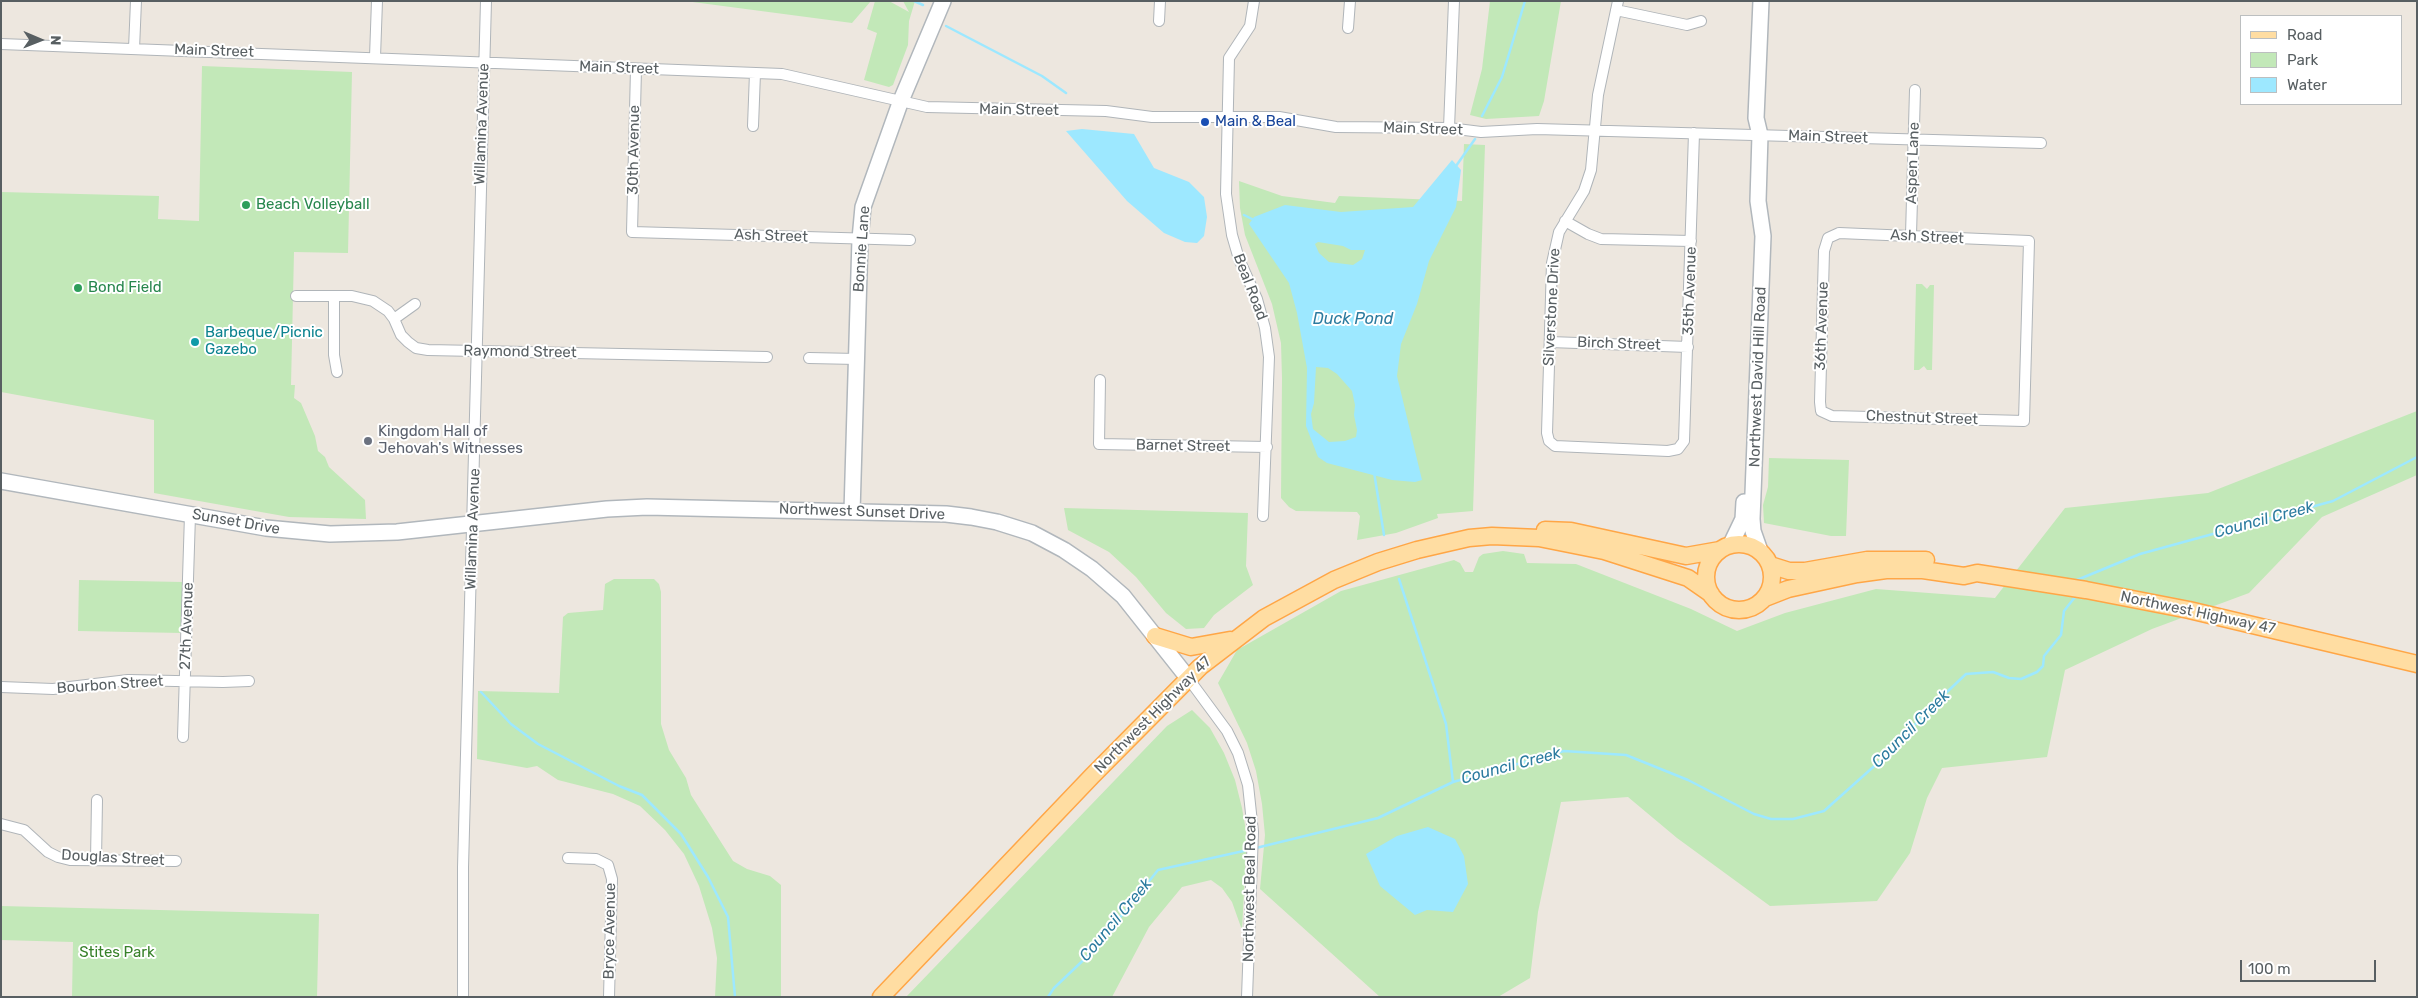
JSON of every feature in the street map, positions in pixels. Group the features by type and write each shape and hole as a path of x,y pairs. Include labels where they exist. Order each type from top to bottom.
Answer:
{"main road":[{"name":"Northwest Highway 47","path":"1492,536 1500,531 1571,531 1686,556 1725,547"},
{"name":"Northwest Highway 47","path":"881,997 1188,678 1234,639 1290,602 1353,572 1417,550 1469,538 1492,536 1539,538 1604,551 1688,578 1710,594"},
{"path":"1741,543 1760,551 1770,565 1772,583 1765,598 1757,605 1736,610 1726,608 1710,594 1706,575 1708,565 1725,547 1741,543"},
{"name":"Northwest Highway 47","path":"1770,565 1789,571 1805,571 1867,560 1921,559 1966,566 1977,573"},
{"name":"Northwest Highway 47","path":"1765,598 1788,589 1857,574 1886,570 1923,570 1964,576 1977,573 2086,590 2188,610 2417,664"},
{"path":"1155,636 1191,646 1234,639"}],"street":[{"path":"134,49 136,1"},
{"path":"375,57 377,1"},
{"name":"Willamina Avenue","path":"463,997 463,867 474,523 486,1"},
{"name":"Bonnie Lane","path":"852,512 861,220 867,193 900,102 943,1"},
{"path":"1159,21 1160,1"},
{"name":"Beal Road","path":"1254,1 1250,26 1229,58 1226,194 1232,235 1239,259 1257,299 1266,328 1269,357 1263,516"},
{"path":"1348,28 1350,1"},
{"path":"1449,128 1454,1"},
{"name":"Northwest David Hill Road","path":"1760,551 1753,531 1752,519 1763,236 1758,201 1760,135 1756,118 1761,1"},
{"name":"Northwest David Hill Road","path":"1760,135 1766,118 1770,1"},
{"path":"1617,6 1687,25 1701,21"},
{"name":"Silverstone Drive","path":"1617,6 1600,85 1592,162 1586,187 1565,221 1557,240 1552,262 1547,433 1551,443 1562,448 1668,452 1680,447"},
{"name":"Main Street","path":"1,44 755,73 797,76 900,102 957,109 1106,111 1152,116 1279,118 1336,127 1449,128 1482,132 1537,129 2040,143"},
{"name":"30th Avenue","path":"632,232 636,69"},
{"path":"753,126 755,73"},
{"name":"Aspen Lane","path":"1911,236 1915,90"},
{"name":"35th Avenue","path":"1680,447 1685,437 1694,133"},
{"name":"Northwest David Hill Road","path":"1725,547 1739,530 1744,508 1754,213 1758,201"},
{"path":"1565,221 1598,238 1691,241"},
{"name":"Ash Street","path":"632,232 910,240"},
{"name":"Ash Street","path":"1826,241 1838,233 2030,241 2024,421"},
{"name":"36th Avenue","path":"1821,411 1822,324 1826,241"},
{"name":"Raymond Street","path":"296,296 352,296 373,301 388,311 401,335 416,348 428,350 767,357"},
{"path":"334,296 334,354 337,372"},
{"path":"394,319 415,304"},
{"name":"Birch Street","path":"1550,342 1688,346"},
{"path":"809,358 856,359"},
{"name":"Barnet Street","path":"1100,380 1099,444 1267,447"},
{"name":"Chestnut Street","path":"1821,411 1832,416 2024,421"},
{"name":"Sunset Drive","path":"1,481 266,528 330,534 372,534 474,523"},
{"name":"Northwest Sunset Drive","path":"474,523 607,509 647,507 959,515 997,522 1032,533 1077,558 1107,581 1123,596 1188,678"},
{"name":"27th Avenue","path":"183,737 190,514"},
{"name":"Northwest Beal Road","path":"1188,678 1220,720 1238,754 1248,785 1253,832 1247,997"},
{"name":"Bourbon Street","path":"1,688 53,688 128,680 249,681"},
{"path":"96,860 97,800"},
{"name":"Douglas Street","path":"1,824 24,830 48,852 58,857 96,860 176,861"},
{"name":"Bryce Avenue","path":"568,858 596,859 608,865 612,879 609,997"}],"green space":[{"path":"685,1 871,1 852,23"},
{"path":"875,1 889,1 909,12 903,1 915,1 909,21 908,45 893,85 889,87 864,80 877,33 867,29"},
{"path":"1490,1 1561,1 1544,101 1539,116 1486,119 1470,115 1482,69"},
{"path":"202,66 352,72 348,253 294,252 291,385 295,385 294,398 301,403 315,436 318,451 325,457 329,467 365,500 366,519 289,517 154,493 154,420 1,392 1,192 159,196 158,219 199,221"},
{"path":"1464,144 1485,145 1473,511 1437,514 1438,518 1396,533 1357,540 1360,516 1357,512 1296,511 1289,507 1281,498 1281,343 1272,304 1245,235 1240,208 1239,181 1282,196 1335,203 1339,196 1462,201"},
{"path":"1916,284 1922,284 1927,289 1930,285 1934,285 1932,370 1927,370 1924,366 1919,370 1914,370"},
{"path":"2417,411 2417,475 2322,517 2249,593 2152,629 2065,670 2047,757 1942,768 1927,798 1910,853 1877,901 1770,906 1677,838 1628,797 1561,802 1538,912 1530,978 1498,997 1380,997 1260,889 1265,835 1256,771 1247,743 1218,683 1237,650 1341,591 1454,560 1460,563 1465,572 1473,572 1479,557 1483,554 1503,551 1524,554 1527,563 1576,564 1691,609 1737,631 1785,613 1876,589 1995,598 2065,508 2208,493"},
{"path":"1769,458 1849,460 1846,536 1831,536 1764,523 1763,505 1768,487"},
{"path":"1064,508 1248,513 1246,566 1253,585 1214,615 1204,628 1186,629 1166,613 1136,577 1109,552 1068,530"},
{"path":"614,579 654,579 659,584 661,592 661,724 669,750 686,778 691,795 733,861 747,869 770,876 781,885 781,997 715,997 717,958 712,928 699,886 684,854 665,830 640,806 613,794 558,780 537,766 527,768 477,759 478,691 559,693 563,617 568,613 603,610 605,584"},
{"path":"79,580 183,582 182,633 78,631"},
{"path":"1192,710 1210,728 1224,753 1235,780 1242,808 1246,831 1246,852 1242,930 1232,902 1222,888 1211,880 1182,887 1149,927 1112,997 906,997 1167,726"},
{"name":"Stites Park","path":"1,906 319,914 317,997 72,997 73,942 1,940"}],"water":[{"path":"1082,129 1134,134 1154,168 1189,182 1204,197 1207,217 1204,236 1197,243 1185,242 1164,233 1127,201 1066,131"},
{"name":"Duck Pond","path":"1452,160 1461,170 1456,207 1429,261 1417,304 1401,344 1397,376 1422,480 1415,482 1392,480 1327,463 1318,457 1306,426 1307,368 1297,313 1289,283 1249,224 1254,217 1285,205 1341,212 1413,207","holes":["1318,242 1343,246 1351,250 1365,250 1362,259 1353,265 1329,262 1319,253 1315,244","1316,367 1328,368 1337,374 1352,391 1355,405 1356,437 1345,441 1329,442 1313,429 1311,414 1314,403"]},
{"path":"1428,827 1455,839 1464,856 1468,884 1453,912 1427,910 1415,915 1380,886 1366,854 1397,836"}],"waterway":[{"path":"914,1 923,5"},
{"path":"1482,116 1502,77 1525,1"},
{"path":"946,26 1042,76 1066,93"},
{"path":"1456,166 1475,139"},
{"path":"1244,215 1254,220"},
{"name":"Council Creek","path":"2077,580 2140,554 2333,501 2417,457"},
{"path":"1374,472 1384,535"},
{"path":"1399,579 1446,724 1453,782"},
{"name":"Council Creek","path":"1256,848 1378,818 1453,782 1564,751 1626,755 1688,780 1754,814 1771,819 1793,819 1824,811 1890,752 1931,707 1966,674 1993,672 2009,678 2021,679 2037,672 2043,666 2044,656 2061,635 2064,611 2075,597"},
{"path":"481,692 511,724 538,744 619,786 642,795 681,834 708,877 728,917 735,997"},
{"name":"Council Creek","path":"1048,997 1054,988 1094,950 1158,870 1248,850"}],"place":[{"name":"Main & Beal","path":"1205,122"},
{"name":"Beach Volleyball","path":"246,205"},
{"name":"Bond Field","path":"78,288"},
{"name":"Barbeque/Picnic Gazebo","path":"195,342"},
{"name":"Kingdom Hall of Jehovah's Witnesses","path":"368,441"}]}
